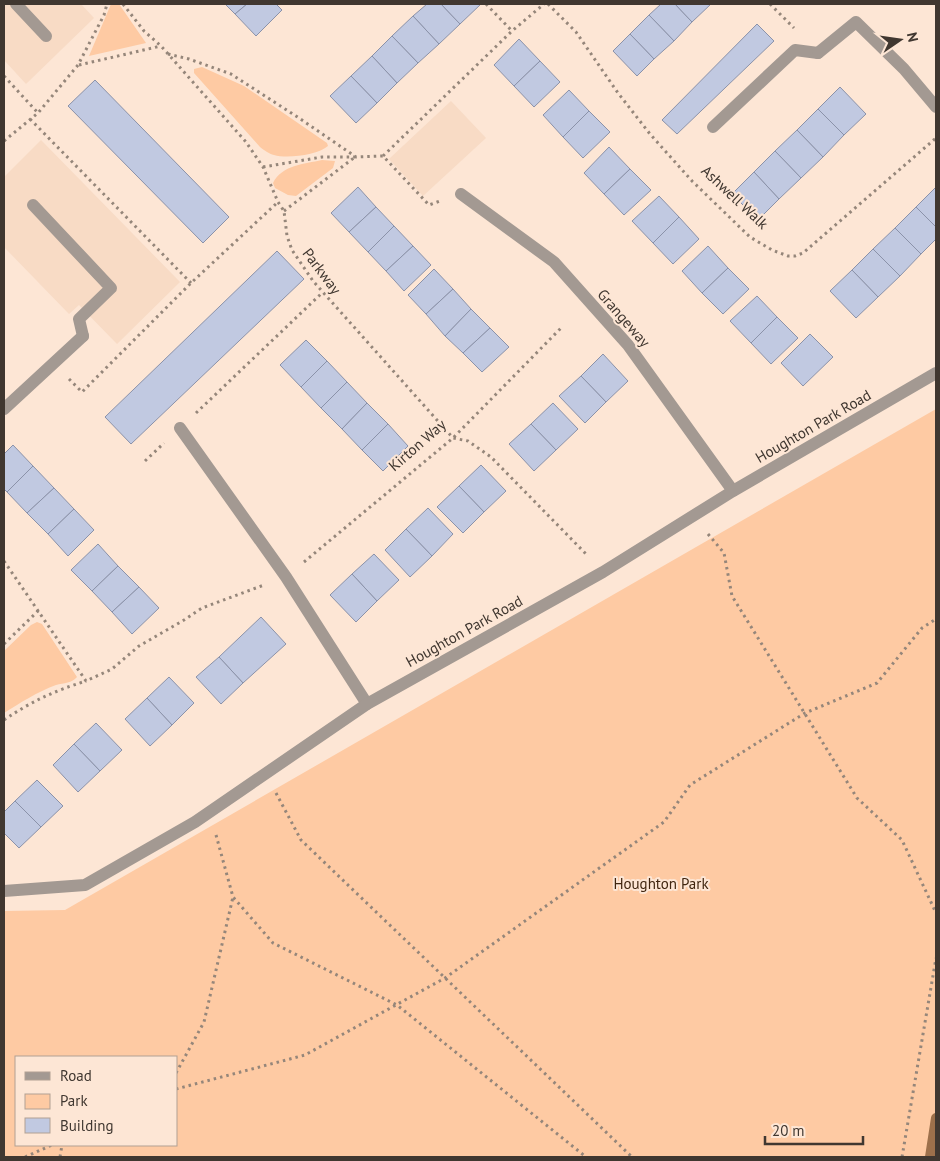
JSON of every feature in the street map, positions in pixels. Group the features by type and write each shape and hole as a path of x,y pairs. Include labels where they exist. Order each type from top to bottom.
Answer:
{"street":[{"path":"16,4 46,36"},
{"path":"713,127 794,50 818,53 856,22 904,69 936,107"},
{"name":"Grangeway","path":"461,194 554,262 628,345 733,491"},
{"path":"4,409 82,336 79,319 111,288 33,205"},
{"name":"Houghton Park Road","path":"4,891 84,885 195,822 367,704 603,572 733,491 936,373"},
{"path":"180,428 286,577 367,704"}],"path":[{"path":"4,141 38,113 78,65 101,22 107,4"},
{"name":"Parkway","path":"123,4 144,31 161,46 246,142 263,167 278,202 284,211 287,236 292,250 322,292 453,438"},
{"path":"486,4 512,31"},
{"path":"263,167 322,157 383,156 512,31 544,4"},
{"name":"Ashwell Walk","path":"548,4 576,32 618,93 650,134 692,181 750,237 772,250 788,256 803,254 936,138"},
{"path":"78,65 161,46"},
{"path":"168,54 190,59 231,74 356,157"},
{"path":"4,76 38,113"},
{"path":"30,119 191,284"},
{"path":"383,156 429,205 461,194"},
{"path":"284,211 356,157"},
{"path":"53,363 82,392 191,284 278,202"},
{"path":"145,461 322,292"},
{"name":"Kirton Way","path":"4,720 30,703 54,691 112,669 139,646 202,608 286,577 453,438 560,328"},
{"path":"453,438 468,441 491,456 603,572"},
{"path":"692,516 724,553 732,596 857,798 902,840 936,913"},
{"path":"4,561 86,680"},
{"path":"4,644 39,610"},
{"path":"178,1088 305,1055 445,978 664,822 690,785 804,712 877,683 922,628 936,620"},
{"path":"266,774 301,840 632,1157"},
{"path":"209,812 233,897 273,943 397,1005 586,1157"},
{"path":"178,1069 204,1022 233,897"},
{"path":"902,1157 936,958"},
{"path":"25,1157 50,1146"}],"shaded area":[{"path":"4,4 81,4 94,18 26,84 4,60"},
{"path":"451,101 486,138 423,196 389,159"},
{"path":"41,140 180,282 117,344 79,305 69,314 4,247 4,177"}],"green space":[{"path":"111,4 119,4 146,43 89,56"},
{"path":"202,67 244,86 327,143 328,146 317,152 294,156 280,156 267,152 260,147 194,73 194,69"},
{"path":"322,160 335,161 333,168 296,196 288,195 275,188 273,183 282,172 294,166"},
{"name":"Houghton Park","path":"936,409 936,1157 4,1157 4,911 65,910"},
{"path":"37,622 42,624 77,677 70,682 42,691 4,713 4,651 31,625"}],"building":[{"path":"225,4 247,4 235,14"},
{"path":"247,4 276,4 282,10 256,36 235,14"},
{"path":"427,4 441,4 460,24 439,44 413,16"},
{"path":"441,4 481,4 460,24"},
{"path":"661,4 675,4 692,22 674,41 649,15"},
{"path":"675,4 711,4 692,22"},
{"path":"649,15 674,41 654,59 630,34"},
{"path":"413,16 439,44 418,63 392,36"},
{"path":"757,24 774,41 677,134 662,120"},
{"path":"630,34 654,59 637,76 613,51"},
{"path":"392,36 418,63 397,83 372,56"},
{"path":"519,39 540,61 514,86 494,65"},
{"path":"372,56 397,83 377,103 351,76"},
{"path":"540,61 560,82 534,107 514,86"},
{"path":"351,76 377,103 356,123 330,96"},
{"path":"95,80 229,217 203,243 68,106"},
{"path":"840,87 866,114 844,135 818,109"},
{"path":"569,90 589,111 563,137 543,115"},
{"path":"818,109 844,135 823,157 797,130"},
{"path":"589,111 610,132 583,158 563,137"},
{"path":"797,130 823,157 801,178 775,151"},
{"path":"609,147 630,169 604,194 584,173"},
{"path":"775,151 801,178 779,199 754,172"},
{"path":"630,169 651,190 624,215 604,194"},
{"path":"754,172 779,199 758,220 732,194"},
{"path":"358,187 376,207 349,232 331,213"},
{"path":"936,187 936,227 916,207"},
{"path":"659,196 679,217 653,243 632,221"},
{"path":"376,207 394,226 368,252 349,232"},
{"path":"916,207 936,227 936,239 921,254 895,228"},
{"path":"679,217 699,239 673,264 653,243"},
{"path":"394,226 413,246 386,271 368,252"},
{"path":"895,228 921,254 900,276 873,249"},
{"path":"413,246 431,265 404,291 386,271"},
{"path":"708,246 728,268 702,293 682,271"},
{"path":"873,249 900,276 878,297 852,270"},
{"path":"277,251 304,279 131,444 105,417"},
{"path":"728,268 749,289 723,314 702,293"},
{"path":"434,269 453,289 426,314 408,295"},
{"path":"852,270 878,297 856,318 830,291"},
{"path":"453,289 471,309 445,336 426,314"},
{"path":"757,296 777,317 751,343 730,321"},
{"path":"471,309 490,328 463,353 445,336"},
{"path":"777,317 798,338 771,364 751,343"},
{"path":"490,328 509,347 482,372 463,353"},
{"path":"810,334 833,357 803,386 781,363"},
{"path":"306,340 327,361 301,387 280,365"},
{"path":"603,354 628,381 606,402 581,376"},
{"path":"327,361 347,382 321,408 301,387"},
{"path":"581,376 606,402 585,423 559,396"},
{"path":"347,382 367,403 342,429 321,408"},
{"path":"367,403 388,424 362,450 342,429"},
{"path":"553,403 578,429 556,450 531,424"},
{"path":"388,424 408,446 383,471 362,450"},
{"path":"531,424 556,450 534,471 509,444"},
{"path":"13,445 33,466 7,492 4,489 4,454"},
{"path":"481,465 506,491 484,512 459,486"},
{"path":"33,466 54,488 27,513 7,492"},
{"path":"459,486 484,512 463,533 437,507"},
{"path":"54,488 74,509 48,534 27,513"},
{"path":"428,508 453,534 432,556 406,529"},
{"path":"74,509 94,530 68,556 48,534"},
{"path":"406,529 432,556 410,577 385,550"},
{"path":"98,544 118,566 92,591 71,570"},
{"path":"374,554 399,580 377,601 352,574"},
{"path":"118,566 139,587 112,612 92,591"},
{"path":"352,574 377,601 356,622 330,595"},
{"path":"139,587 159,608 132,634 112,612"},
{"path":"261,617 286,644 243,683 219,657"},
{"path":"219,657 243,683 221,704 196,677"},
{"path":"169,677 194,703 172,725 147,698"},
{"path":"147,698 172,725 150,746 125,719"},
{"path":"96,723 122,750 100,771 74,744"},
{"path":"74,744 100,771 78,792 53,765"},
{"path":"37,780 63,806 41,827 15,801"},
{"path":"15,801 41,827 19,848 4,833 4,812"}],"waterway":[{"path":"930,1157 936,1118"}]}
